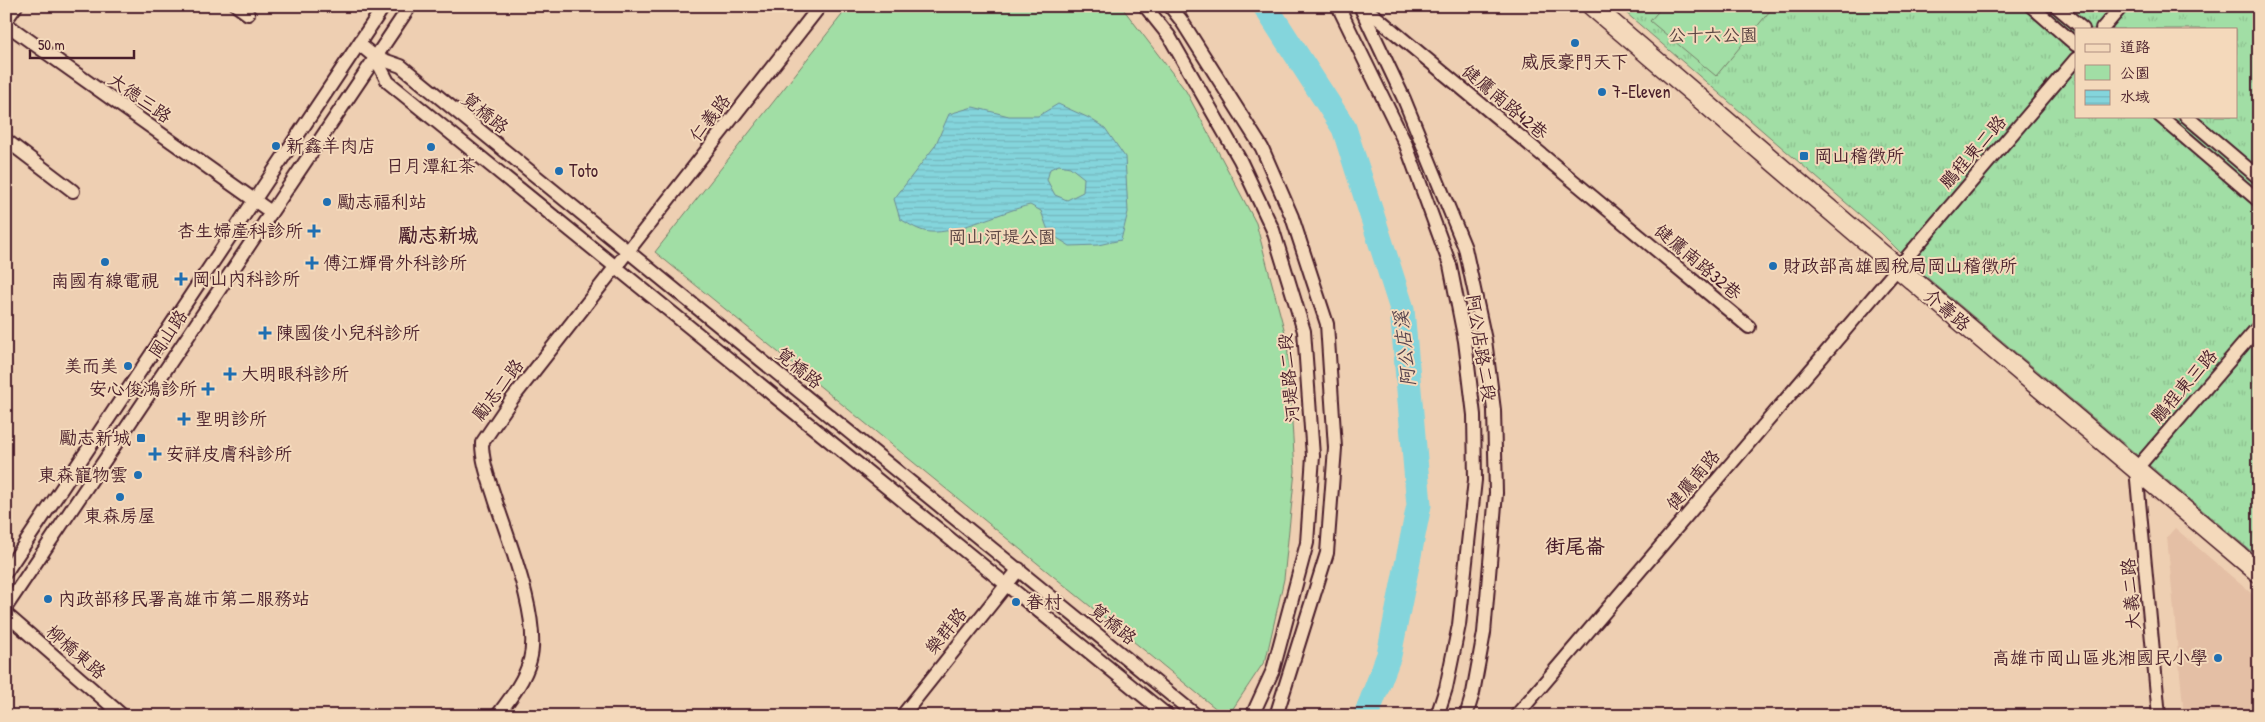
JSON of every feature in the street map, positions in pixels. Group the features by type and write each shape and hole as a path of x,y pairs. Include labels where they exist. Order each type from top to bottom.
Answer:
{"main road":[{"name":"介壽路","path":"1592,6 2259,573"}],"street":[{"path":"6,22 16,6"},
{"path":"237,6 248,14"},
{"name":"岡山路","path":"6,572 384,6"},
{"name":"岡山路","path":"6,607 410,6"},
{"name":"仁義路","path":"628,252 820,6"},
{"name":"河堤路二段","path":"1145,6 1169,36 1240,160 1273,230 1304,331 1313,456 1307,543 1273,670 1252,716"},
{"path":"1170,6 1181,20 1262,148 1292,217 1326,324 1335,448 1328,553 1276,716"},
{"name":"阿公店路二段","path":"1338,6 1406,145 1450,264 1465,342 1474,415 1475,480 1459,625 1446,688 1437,716"},
{"name":"阿公店路二段","path":"1362,6 1404,99 1465,248 1485,340 1494,410 1496,493 1484,632 1473,693 1466,716"},
{"name":"健鷹南路42巷","path":"1362,6 1626,225"},
{"path":"2031,6 2075,43"},
{"path":"2056,6 2082,28"},
{"path":"2103,28 2122,6"},
{"name":"大德三路","path":"6,22 271,212"},
{"name":"筧橋路","path":"359,44 375,57 401,66 1197,716"},
{"name":"筧橋路","path":"375,57 388,82 1168,716"},
{"name":"鵬程東二路","path":"1897,267 2075,60"},
{"path":"2162,118 2259,201"},
{"path":"2188,118 2259,178"},
{"path":"468,148 481,132"},
{"path":"6,140 73,191"},
{"name":"健鷹南路32巷","path":"1626,225 1749,327"},
{"name":"勵志二路","path":"497,716 526,672 530,662 532,635 524,591 485,468 482,443 512,399 628,252"},
{"name":"健鷹南路","path":"1516,716 1897,267"},
{"name":"鵬程東三路","path":"2136,470 2259,326"},
{"path":"759,384 771,368"},
{"name":"大義二路","path":"2136,470 2159,716"},
{"path":"1475,480 1496,493"},
{"name":"樂群路","path":"902,716 1019,569"},
{"name":"柳橋東路","path":"6,614 123,716"}],"shaded area":[{"name":"高雄市岡山區兆湘國民小學","path":"2175,528 2259,600 2259,716 2184,716 2167,537"}],"green space":[{"name":"岡山河堤公園","path":"849,6 1121,6 1186,91 1256,223 1287,340 1295,471 1284,579 1266,659 1228,716 1225,716 655,252"},
{"path":"1618,6 2259,6 2259,558 1917,269 1881,233"},
{"name":"公十六公園","path":"1663,6 1774,6 1716,76 1650,21"}],"water":[{"path":"1058,104 1089,118 1105,128 1125,157 1128,212 1121,240 1098,245 1070,246 1049,233 1041,211 1030,205 947,231 924,231 900,219 894,199 935,146 949,114 973,107 1009,116 1038,116","holes":["1059,165 1070,167 1084,178 1083,192 1067,200 1055,195 1047,180 1050,169"]}],"waterway":[{"name":"阿公店溪","path":"1265,6 1344,128 1402,309 1419,505 1389,655 1366,716"}],"place":[{"name":"威辰豪門天下","path":"1575,43"},
{"name":"7-Eleven","path":"1602,92"},
{"name":"新鑫羊肉店","path":"276,146"},
{"name":"日月潭紅茶","path":"431,147"},
{"name":"岡山稽徵所","path":"1804,156"},
{"name":"Toto","path":"559,171"},
{"name":"勵志福利站","path":"327,202"},
{"name":"杏生婦產科診所","path":"314,231"},
{"name":"南國有線電視","path":"105,262"},
{"name":"傅江輝骨外科診所","path":"312,263"},
{"name":"財政部高雄國稅局岡山稽徵所","path":"1773,266"},
{"name":"岡山內科診所","path":"181,279"},
{"name":"陳國俊小兒科診所","path":"265,333"},
{"name":"美而美","path":"128,366"},
{"name":"大明眼科診所","path":"230,374"},
{"name":"安心俊鴻診所","path":"208,389"},
{"name":"聖明診所","path":"184,419"},
{"name":"勵志新城","path":"141,438"},
{"name":"安祥皮膚科診所","path":"155,454"},
{"name":"東森寵物雲","path":"138,475"},
{"name":"東森房屋","path":"120,497"},
{"name":"內政部移民署高雄市第二服務站","path":"48,599"},
{"name":"眷村","path":"1016,602"},
{"name":"高雄市岡山區兆湘國民小學","path":"2218,658"}],"district":[{"name":"勵志新城","path":"438,235"},
{"name":"街尾崙","path":"1575,546"}]}
